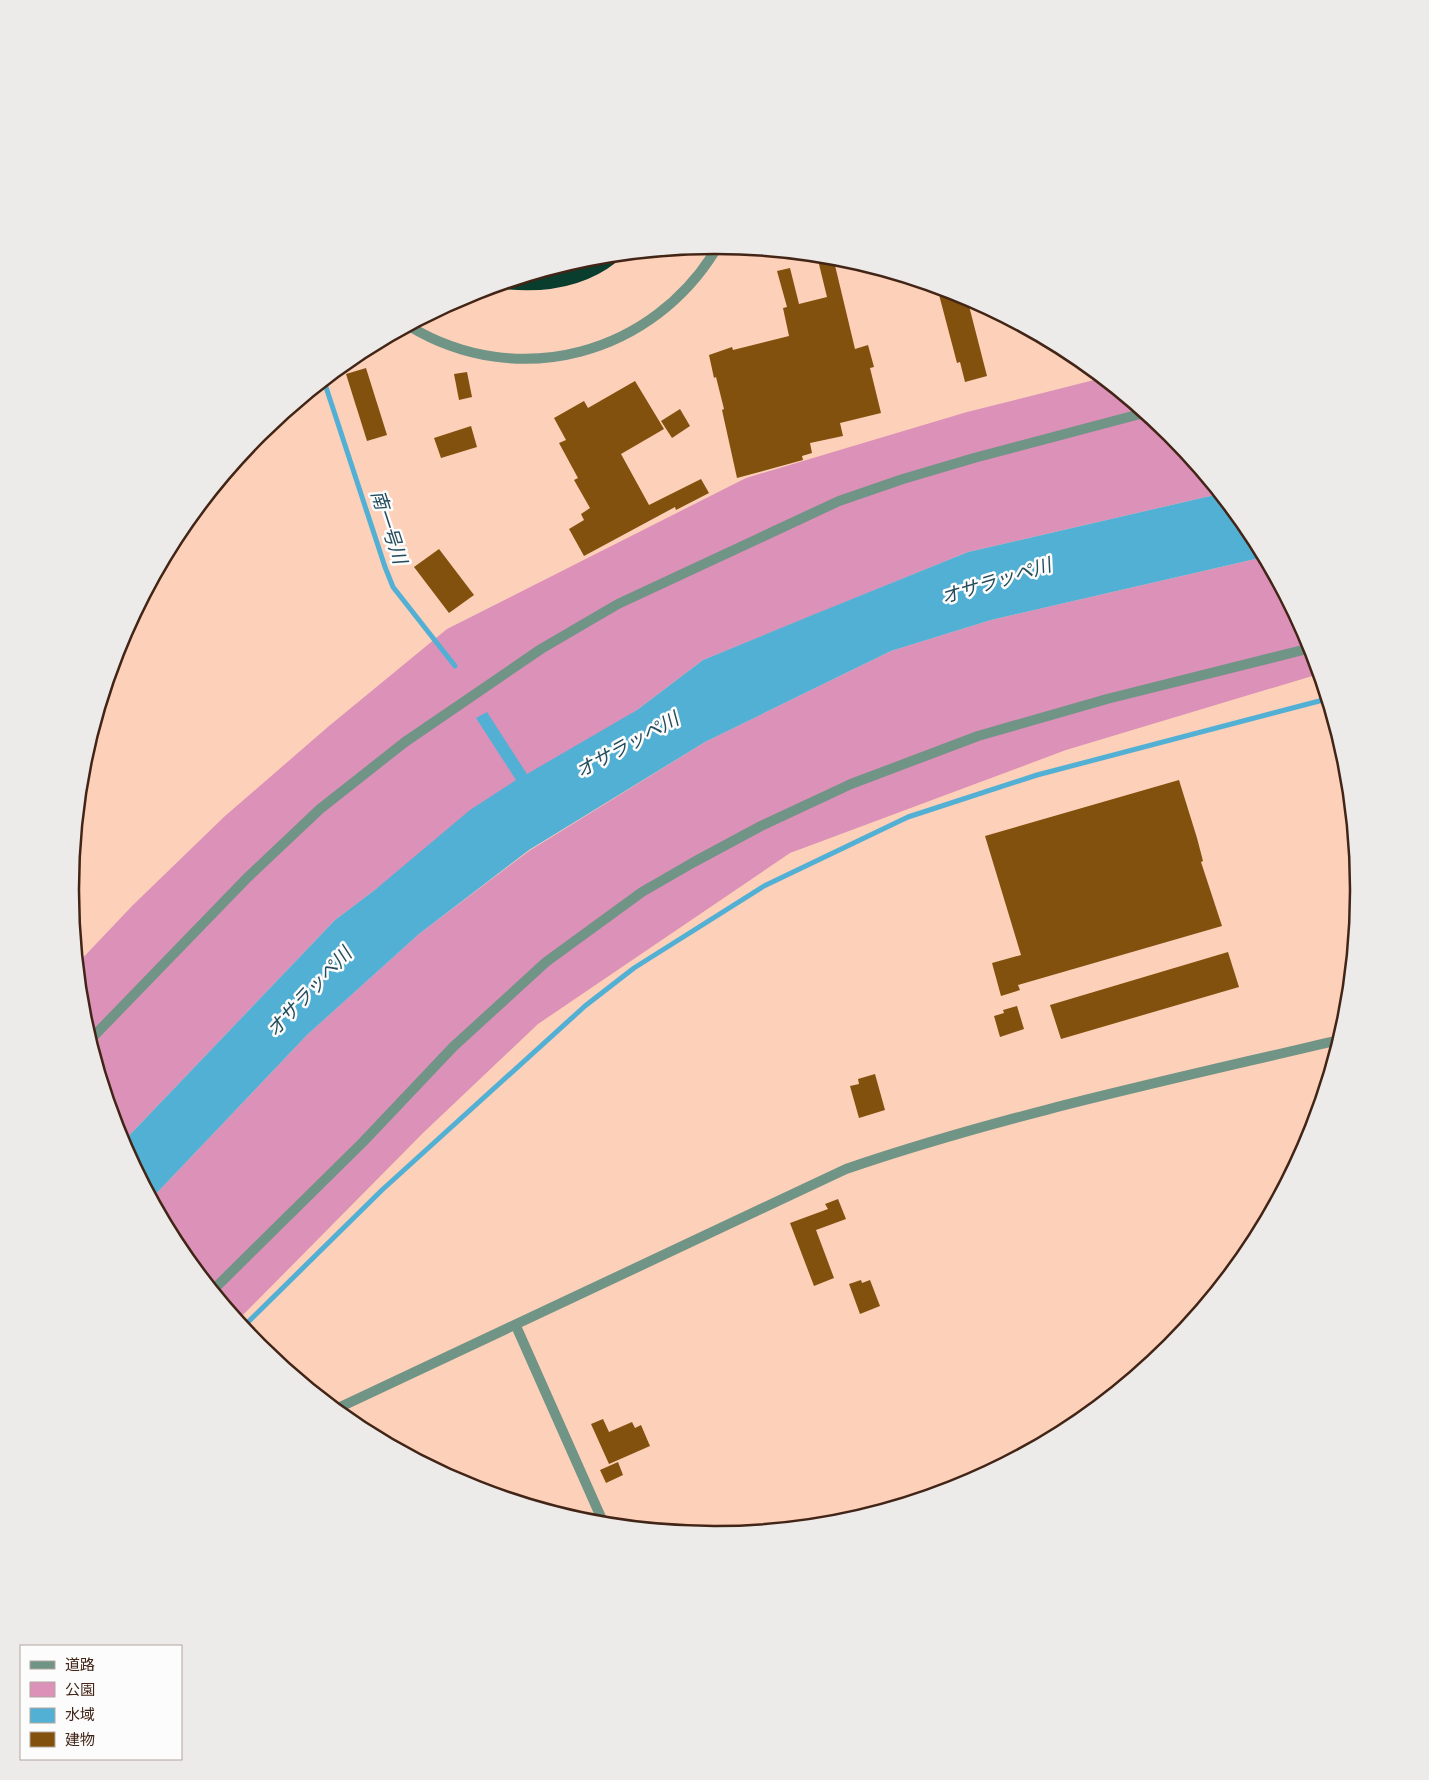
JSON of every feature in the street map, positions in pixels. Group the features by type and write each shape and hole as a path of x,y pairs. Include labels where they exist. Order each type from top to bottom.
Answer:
{"highway":[{"path":"528,283 564,279 599,265"}],"street":[{"path":"416,329 450,346 494,356 521,359 544,358 587,350 625,336 647,323 689,286 713,254"},
{"path":"95,1034 248,878 320,809 405,742 541,649 618,604 839,501 903,479 974,458 1137,415"},
{"path":"217,1286 363,1142 453,1047 539,968 642,892 761,826 851,784 978,736 1107,698 1303,650"},
{"path":"343,1406 516,1326 846,1169 905,1149 1079,1102 1332,1042"},
{"path":"516,1326 600,1515"}],"green space":[{"path":"1094,380 1134,412 1164,440 1213,495 968,552 703,660 637,710 376,889 335,920 128,1136 112,1094 100,1055 91,1014 83,958 133,905 225,816 329,726 447,629 746,478 967,412"},
{"path":"1257,559 1285,609 1313,676 1066,750 790,853 538,1024 423,1133 243,1315 210,1277 186,1243 156,1194 307,1035 419,934 529,851 705,742 891,651 991,620"}],"water":[{"name":"オサラッペ川","path":"1213,495 1257,559 991,620 891,651 705,742 529,850 419,934 307,1035 156,1194 128,1136 335,920 376,889 470,810 516,780 476,718 487,712 527,774 637,710 703,660 968,552"}],"building":[{"path":"819,263 835,265 855,349 868,345 874,367 870,368 881,413 840,423 843,436 810,443 812,453 802,456 803,460 737,478 722,410 724,409 709,355 732,347 733,350 789,336 783,308 787,307 777,271 790,268 799,304 827,297"},
{"path":"939,296 970,308 987,376 965,382 960,362 957,363"},
{"path":"366,368 387,435 367,441 346,374"},
{"path":"467,372 472,397 459,400 454,374"},
{"path":"635,381 664,429 621,454 649,505 701,479 709,493 676,510 675,507 584,556 569,529 584,520 581,514 590,508 574,480 578,478 559,443 566,440 554,418 584,401 588,408"},
{"path":"680,409 690,426 672,438 661,421"},
{"path":"471,426 477,447 441,458 434,438"},
{"path":"439,549 474,595 449,613 414,567"},
{"path":"1179,780 1197,838 1203,861 1201,862 1222,926 1018,985 1020,990 1001,996 992,963 1021,955 985,836"},
{"path":"1228,952 1239,987 1061,1039 1050,1005"},
{"path":"1017,1006 1024,1029 1000,1037 994,1016 1004,1013 1003,1010"},
{"path":"875,1074 885,1110 859,1118 850,1086 859,1084 858,1079"},
{"path":"838,1199 846,1219 816,1230 834,1278 814,1286 790,1223 828,1209 825,1204"},
{"path":"861,1280 862,1283 870,1280 880,1306 860,1314 849,1284"},
{"path":"603,1419 609,1432 632,1422 635,1428 641,1425 650,1446 609,1464 591,1424"},
{"path":"618,1462 623,1475 606,1483 600,1470"}],"waterway":[{"name":"南一号川","path":"326,387 393,587 455,666"},
{"path":"248,1322 382,1190 585,1006 634,968 764,886 908,817 1037,775 1321,700"}]}
